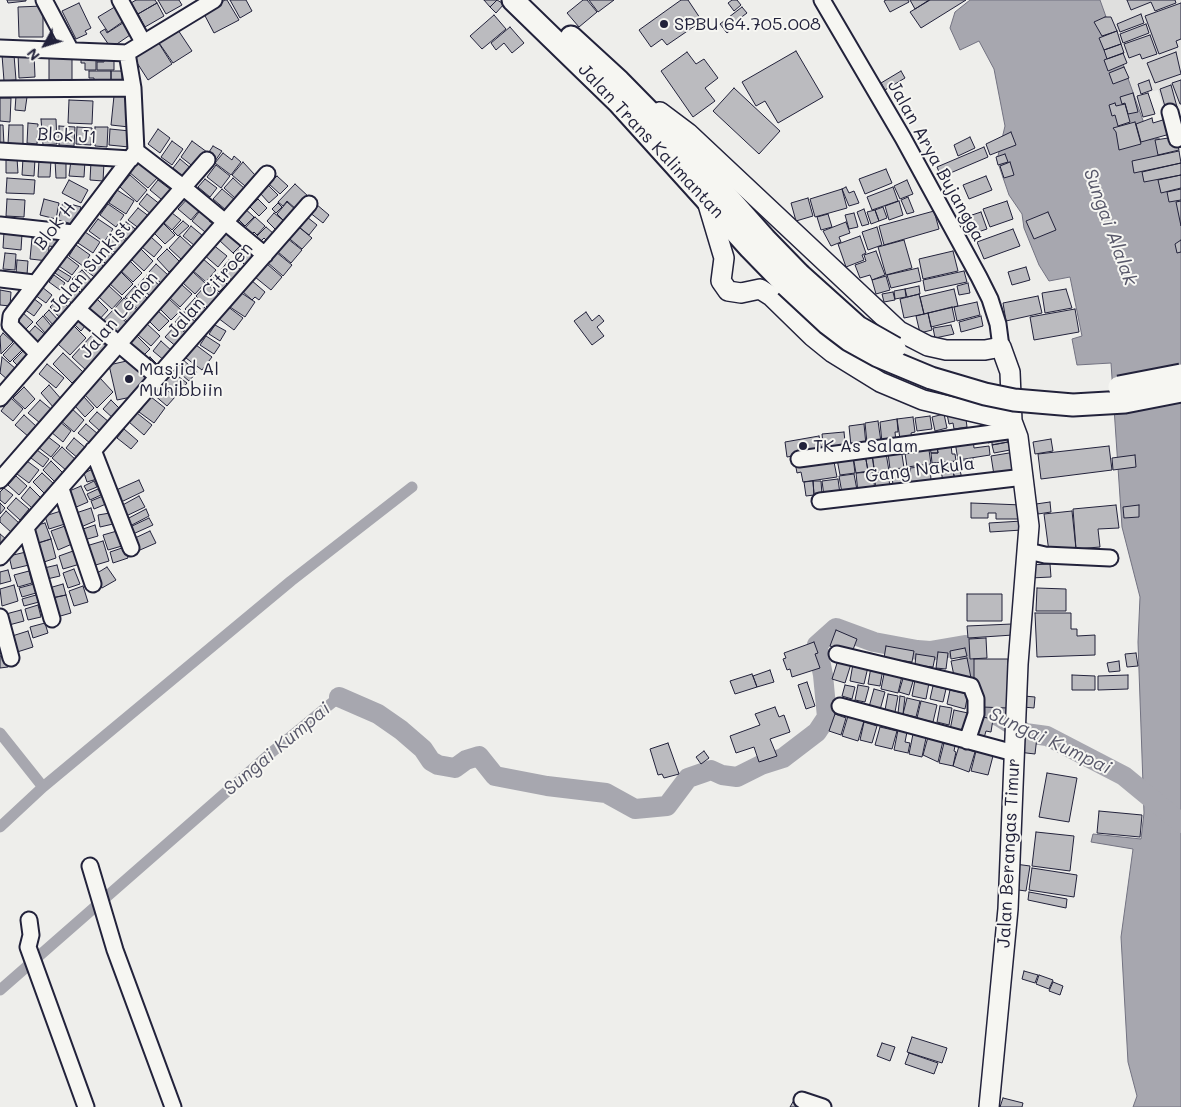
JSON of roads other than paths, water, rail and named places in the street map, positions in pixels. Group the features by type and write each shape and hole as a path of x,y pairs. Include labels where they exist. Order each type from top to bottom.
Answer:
{"highway":[{"name":"Jalan Trans Kalimantan","path":"513,0 619,103 707,201 793,279"},
{"name":"Jalan Trans Kalimantan","path":"530,0 646,108 765,240 793,279"},
{"path":"793,279 879,340 937,365 989,380 1045,389 1073,391 1137,385 1181,375"},
{"path":"793,279 828,324 848,340 878,356 931,378 985,394 1014,400 1073,405 1125,402 1181,391"}],"main road":[{"path":"646,108 658,111 688,133 899,331 928,346 946,350 985,350 1001,347"},
{"path":"707,201 724,258 720,281 728,291 741,292 760,289 771,296 812,336 857,369 880,382 923,400 1014,425"},
{"name":"Jalan Berangas Timur","path":"989,1107 1008,909 1016,708 1029,526 1024,476 1014,425 1010,372 1001,347"}],"street":[{"path":"44,0 70,49"},
{"path":"120,0 143,42"},
{"path":"0,48 70,49 127,53 214,0"},
{"name":"Jalan Arya Bujangga","path":"822,0 903,138 979,277 990,299 998,324 1001,347"},
{"path":"127,53 133,88 134,155 184,188 265,255"},
{"path":"0,89 133,88"},
{"path":"1171,112 1177,139"},
{"name":"Blok J1","path":"0,151 134,155"},
{"name":"Blok H","path":"38,354 10,325 11,316 34,282 134,155"},
{"name":"Jalan Sunkist","path":"0,398 207,160"},
{"name":"Jalan Lemon","path":"0,480 266,174"},
{"name":"Jalan Citroen","path":"0,557 309,204"},
{"path":"0,225 73,233"},
{"path":"0,279 34,282"},
{"path":"77,310 158,377"},
{"path":"799,459 1014,425"},
{"path":"93,450 131,548"},
{"name":"Gang Nakula","path":"820,501 1024,476"},
{"path":"61,489 93,584"},
{"path":"26,528 52,619"},
{"path":"1028,551 1044,555 1110,558"},
{"path":"0,617 11,658"},
{"path":"837,654 971,686 976,699 976,714 967,741"},
{"path":"840,706 1014,753"},
{"path":"90,866 100,904 174,1107"},
{"path":"29,920 31,935 28,947 86,1107"},
{"path":"802,1100 823,1107"}],"water":[{"name":"Sungai Alalak","path":"970,0 1100,0 1150,140 1159,138 1181,214 1181,1107 1133,1107 1137,1096 1128,1062 1121,937 1133,849 1091,842 1093,834 1141,839 1144,813 1138,642 1140,597 1122,527 1111,363 1077,365 1072,339 1082,336 1070,277 1049,281 1039,265 1024,228 1022,214 1009,195 997,160 1005,126 994,69 979,41 960,50 950,28 955,12"}],"waterway":[{"path":"0,827 43,787 291,581 412,487"},
{"name":"Sungai Kumpai","path":"339,697 378,714 401,730 423,749 431,761 438,765 455,768 466,760 479,756 495,776 547,786 606,793 635,809 667,806 688,778 711,770 722,775 737,777 761,765 783,758 817,732 827,717 823,675 817,645 836,628 874,642 917,650 930,651 965,645 969,655 979,708 1000,717 1025,733 1047,736 1124,776 1181,823"},
{"name":"Sungai Kumpai","path":"0,990 272,752 339,697"},
{"name":"Sungai Kumpai","path":"0,733 43,787"}],"place":[{"name":"SPBU 64.705.008","path":"664,24"},
{"name":"Masjid Al Muhibbiin","path":"129,379"},
{"name":"TK As Salam","path":"803,446"}]}
